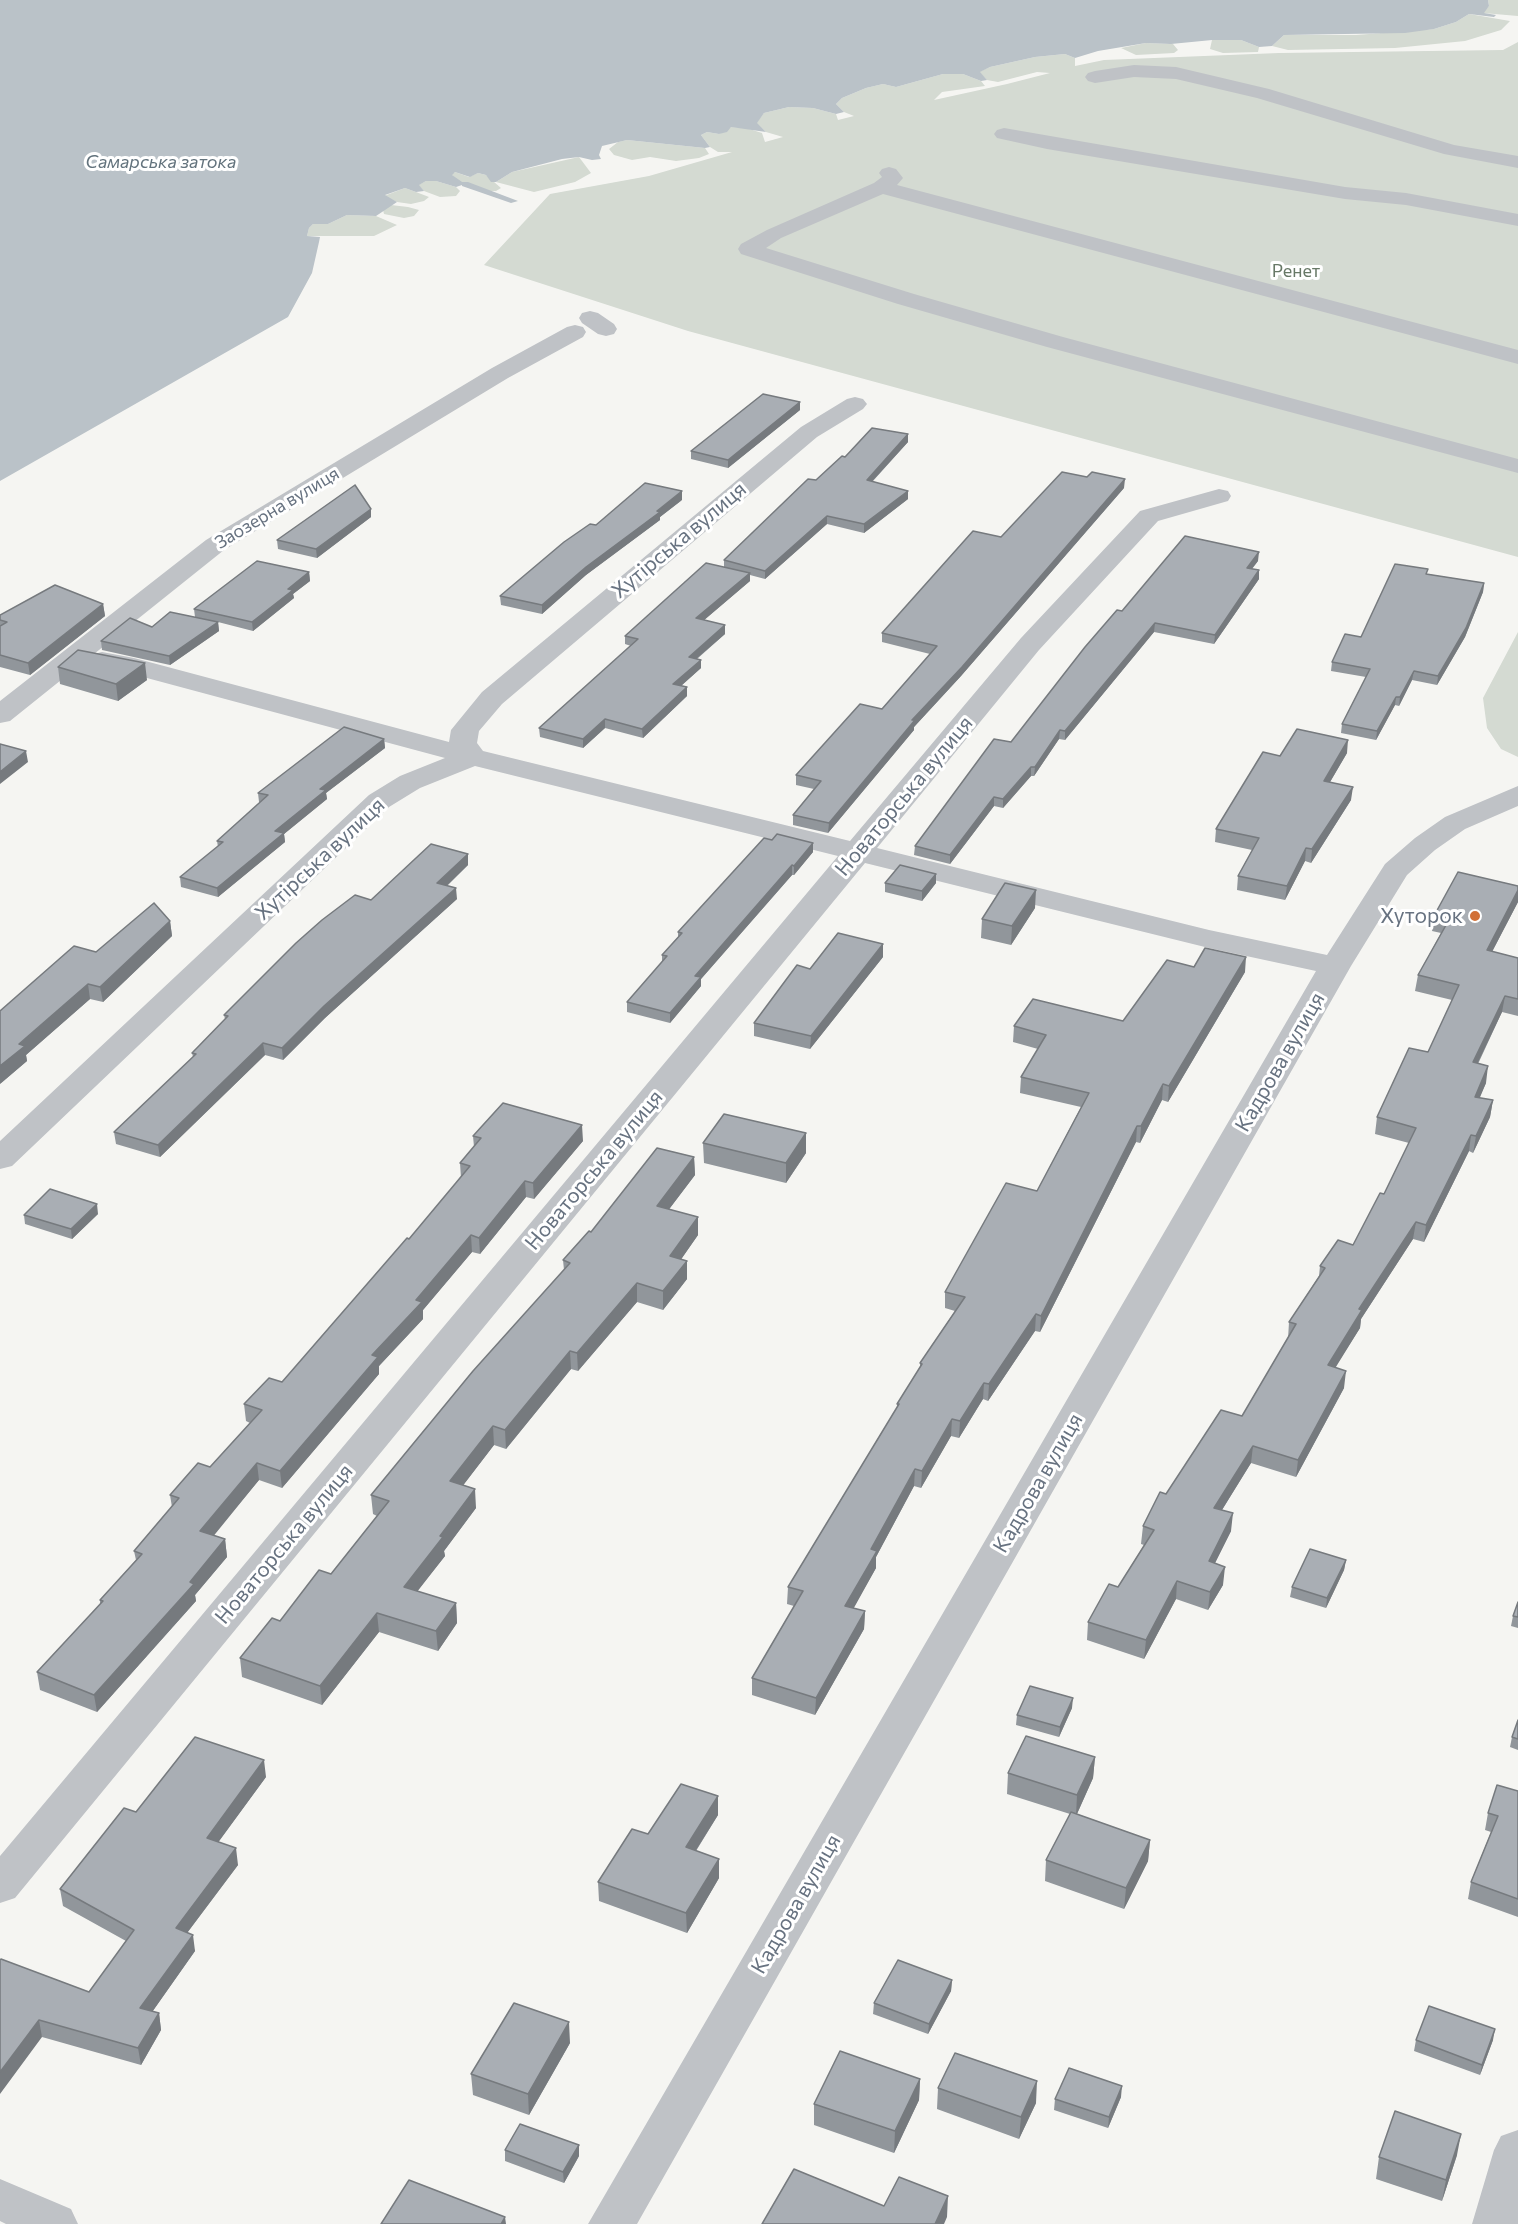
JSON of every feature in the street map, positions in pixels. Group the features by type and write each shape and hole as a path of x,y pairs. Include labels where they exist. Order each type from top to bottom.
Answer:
{"street":[{"path":"1095,76 1134,71 1176,73 1262,93 1451,150 1518,162"},
{"path":"1004,134 1070,147 1518,220"},
{"path":"1518,357 1158,262 885,180 774,234 749,249 906,299 1055,342 1518,466"},
{"name":"Заозерна вулиця","path":"0,716 215,545 500,373 590,326"},
{"name":"Хутірська вулиця","path":"0,1159 379,801 410,782 473,757 463,744 465,730 492,698 808,432 855,404"},
{"name":"Новаторська вулиця","path":"0,1886 1030,644 1149,516 1219,496"},
{"path":"77,656 134,666 473,757 1198,936 1335,966"},
{"name":"Кадрова вулиця","path":"612,2224 1335,966 1396,870 1425,844 1455,823 1518,795"},
{"path":"1496,2224 1518,2150"},
{"path":"0,2199 54,2224"}],"green space":[{"path":"1488,0 1518,0 1518,16 1483,13 1489,6"},
{"path":"1469,14 1510,21 1501,30 1465,41 1395,48 1288,50 1272,46 1284,35 1356,35 1434,29 1456,22"},
{"path":"1212,40 1241,40 1259,47 1258,52 1223,53 1210,49"},
{"name":"Ренет","path":"1518,42 1518,557 688,331 484,265 550,194 649,176 732,152 718,152 710,147 701,135 707,132 719,134 731,127 746,128 762,133 765,142 783,137 766,132 756,123 764,113 789,107 813,108 836,114 838,120 854,116 844,112 836,104 842,98 883,84 896,87 943,74 963,74 981,81 985,86 942,92 934,100 1050,73 1037,72 998,82 987,80 979,72 990,67 1035,57 1065,54 1075,58 1075,66 1104,60 1279,53 1503,50"},
{"path":"1146,43 1173,44 1178,50 1174,53 1136,55 1121,48"},
{"path":"627,140 705,148 709,154 699,158 676,161 650,157 632,160 614,155 609,149 618,142"},
{"path":"579,157 591,173 575,182 534,192 496,182 512,172"},
{"path":"455,172 469,177 478,173 486,175 501,188 496,191 483,191 456,180 451,174"},
{"path":"426,181 436,181 456,187 460,191 456,196 440,197 424,191 418,185"},
{"path":"405,188 429,197 424,201 411,204 397,202 384,196"},
{"path":"391,205 419,210 414,216 404,218 384,214 383,210"},
{"path":"347,215 376,216 397,225 374,236 307,236 313,224 328,224"},
{"path":"1518,632 1518,757 1501,749 1487,728 1483,698"}],"water":[{"name":"Самарська затока","path":"0,0 1488,0 1489,6 1484,13 1496,15 1494,17 1469,14 1456,22 1434,29 1405,33 1284,35 1272,46 1259,47 1241,40 1146,43 1098,51 1075,58 1065,54 1035,57 990,67 980,72 987,80 981,81 963,74 943,74 896,87 883,84 866,88 842,98 836,104 844,112 836,114 813,108 789,107 764,113 757,123 766,132 731,127 727,132 719,134 707,132 701,135 710,147 627,140 602,146 599,155 601,159 592,160 579,157 562,159 512,172 496,182 491,182 486,175 478,173 470,177 455,172 452,175 465,184 456,187 436,181 426,181 419,185 424,191 416,192 405,188 385,195 397,202 376,216 347,215 328,224 313,224 307,236 320,237 312,273 288,317 0,481"}],"building":[{"path":"763,394 800,402 728,460 691,451"},
{"path":"872,428 908,434 867,480 908,491 864,524 827,516 765,571 724,560 808,479 816,480 842,456 845,457"},
{"path":"1062,472 1087,477 1092,472 1125,479 962,667 912,720 915,720 829,823 793,815 821,781 796,775 860,704 882,709 937,646 882,633 973,531 1001,537"},
{"path":"645,483 682,491 657,511 660,512 586,567 542,605 500,596 564,542 590,524 596,525"},
{"path":"355,485 371,509 316,549 277,540"},
{"path":"1185,536 1259,552 1247,568 1259,570 1215,635 1155,623 1065,731 1060,730 1035,767 1031,767 1003,799 994,797 950,855 915,846 994,739 1011,742 1085,647 1117,610 1122,611"},
{"path":"257,561 309,572 288,589 293,590 252,622 194,609"},
{"path":"706,563 750,573 696,618 725,625 689,657 701,660 673,684 687,687 642,729 605,719 583,739 539,728 638,639 625,636"},
{"path":"1395,564 1428,569 1426,574 1484,583 1466,628 1438,676 1414,671 1377,731 1342,724 1370,669 1332,662 1345,634 1361,637"},
{"path":"55,585 103,604 28,663 0,655 0,626 7,622 0,620 0,615"},
{"path":"170,612 218,622 169,656 101,641 130,618 152,627"},
{"path":"78,650 145,663 116,684 58,667"},
{"path":"344,727 384,739 320,789 326,790 275,831 284,833 217,888 180,877 223,842 217,841 268,795 258,793"},
{"path":"1297,729 1348,740 1324,781 1353,787 1312,849 1306,848 1287,886 1238,876 1259,838 1216,829 1263,752 1280,756"},
{"path":"0,744 26,751 0,772"},
{"path":"777,834 813,843 695,976 701,977 670,1013 627,1002 667,956 662,955 682,933 678,932 764,838 772,840"},
{"path":"431,844 468,854 437,883 456,888 324,1006 282,1048 263,1043 158,1145 114,1132 196,1054 192,1053 228,1016 224,1015 296,943 355,895 371,900"},
{"path":"900,865 936,874 922,891 885,883"},
{"path":"1458,872 1518,886 1487,950 1518,958 1518,999 1505,996 1473,1062 1488,1066 1475,1097 1493,1100 1476,1136 1471,1135 1426,1225 1416,1222 1359,1309 1362,1310 1328,1365 1346,1371 1298,1460 1253,1446 1214,1508 1233,1513 1209,1561 1225,1567 1210,1592 1177,1581 1146,1640 1088,1622 1109,1584 1118,1587 1154,1530 1143,1526 1160,1492 1166,1494 1221,1410 1242,1416 1296,1324 1289,1322 1325,1268 1320,1266 1338,1240 1353,1245 1380,1193 1384,1194 1416,1128 1377,1117 1409,1048 1428,1052 1459,985 1418,975 1450,918 1435,914"},
{"path":"1005,883 1036,890 1012,926 982,919"},
{"path":"154,903 170,921 100,987 88,984 19,1044 25,1046 0,1066 0,1011 74,946 96,952"},
{"path":"838,933 883,944 811,1036 754,1023 797,965 810,969"},
{"path":"1205,948 1246,957 1169,1086 1163,1084 1141,1126 1137,1126 1041,1316 1036,1314 989,1384 984,1383 960,1421 952,1419 922,1471 915,1469 871,1549 877,1551 845,1606 865,1611 816,1698 752,1678 803,1591 788,1587 899,1404 897,1404 922,1364 920,1363 965,1297 945,1292 1006,1183 1037,1191 1089,1093 1021,1077 1046,1035 1014,1026 1033,999 1123,1021 1167,960 1194,967"},
{"path":"503,1103 582,1125 533,1183 525,1181 479,1238 471,1235 416,1300 422,1302 372,1355 378,1357 280,1471 257,1463 200,1531 225,1539 190,1582 194,1584 94,1695 37,1672 103,1601 100,1600 142,1554 134,1551 179,1498 170,1495 198,1463 210,1467 262,1410 244,1404 269,1378 282,1382 407,1238 409,1239 470,1166 460,1163 481,1138 473,1136"},
{"path":"724,1114 806,1133 786,1163 703,1143"},
{"path":"657,1148 694,1157 657,1206 698,1217 670,1256 687,1261 663,1291 637,1283 577,1353 570,1351 505,1430 493,1426 450,1481 475,1489 440,1536 443,1537 404,1587 456,1603 436,1631 377,1613 320,1686 240,1658 272,1618 280,1621 319,1570 331,1574 389,1501 371,1495 473,1371 570,1263 563,1260 589,1231 591,1232"},
{"path":"50,1189 97,1204 71,1229 24,1215"},
{"path":"1310,1549 1346,1560 1327,1598 1292,1587"},
{"path":"1518,1602 1518,1617 1513,1616"},
{"path":"1030,1686 1073,1698 1060,1727 1017,1715"},
{"path":"1518,1720 1518,1739 1512,1737"},
{"path":"1026,1736 1095,1757 1077,1795 1008,1773"},
{"path":"195,1737 264,1760 207,1838 236,1848 176,1928 193,1935 140,2008 159,2013 138,2048 39,2020 0,2072 0,1960 89,1992 134,1930 60,1889 124,1808 136,1812"},
{"path":"681,1784 718,1796 686,1847 719,1859 686,1913 598,1882 632,1829 648,1834"},
{"path":"1497,1785 1518,1791 1518,1899 1471,1882 1498,1816 1488,1813"},
{"path":"1071,1812 1150,1840 1126,1888 1046,1860"},
{"path":"898,1960 952,1980 929,2024 874,2003"},
{"path":"514,2003 569,2022 528,2094 471,2074"},
{"path":"1429,2006 1495,2029 1482,2065 1416,2040"},
{"path":"840,2051 920,2079 895,2131 814,2104"},
{"path":"955,2053 1037,2081 1021,2117 938,2088"},
{"path":"1069,2068 1122,2086 1109,2117 1055,2099"},
{"path":"1395,2111 1461,2134 1446,2180 1379,2157"},
{"path":"520,2124 579,2145 563,2172 505,2150"},
{"path":"794,2169 884,2206 899,2177 948,2196 935,2224 762,2224"},
{"path":"409,2180 505,2217 501,2224 381,2224"}],"waterway":[{"path":"465,184 514,201"}],"place":[{"name":"Хуторок","path":"1475,916"}]}
